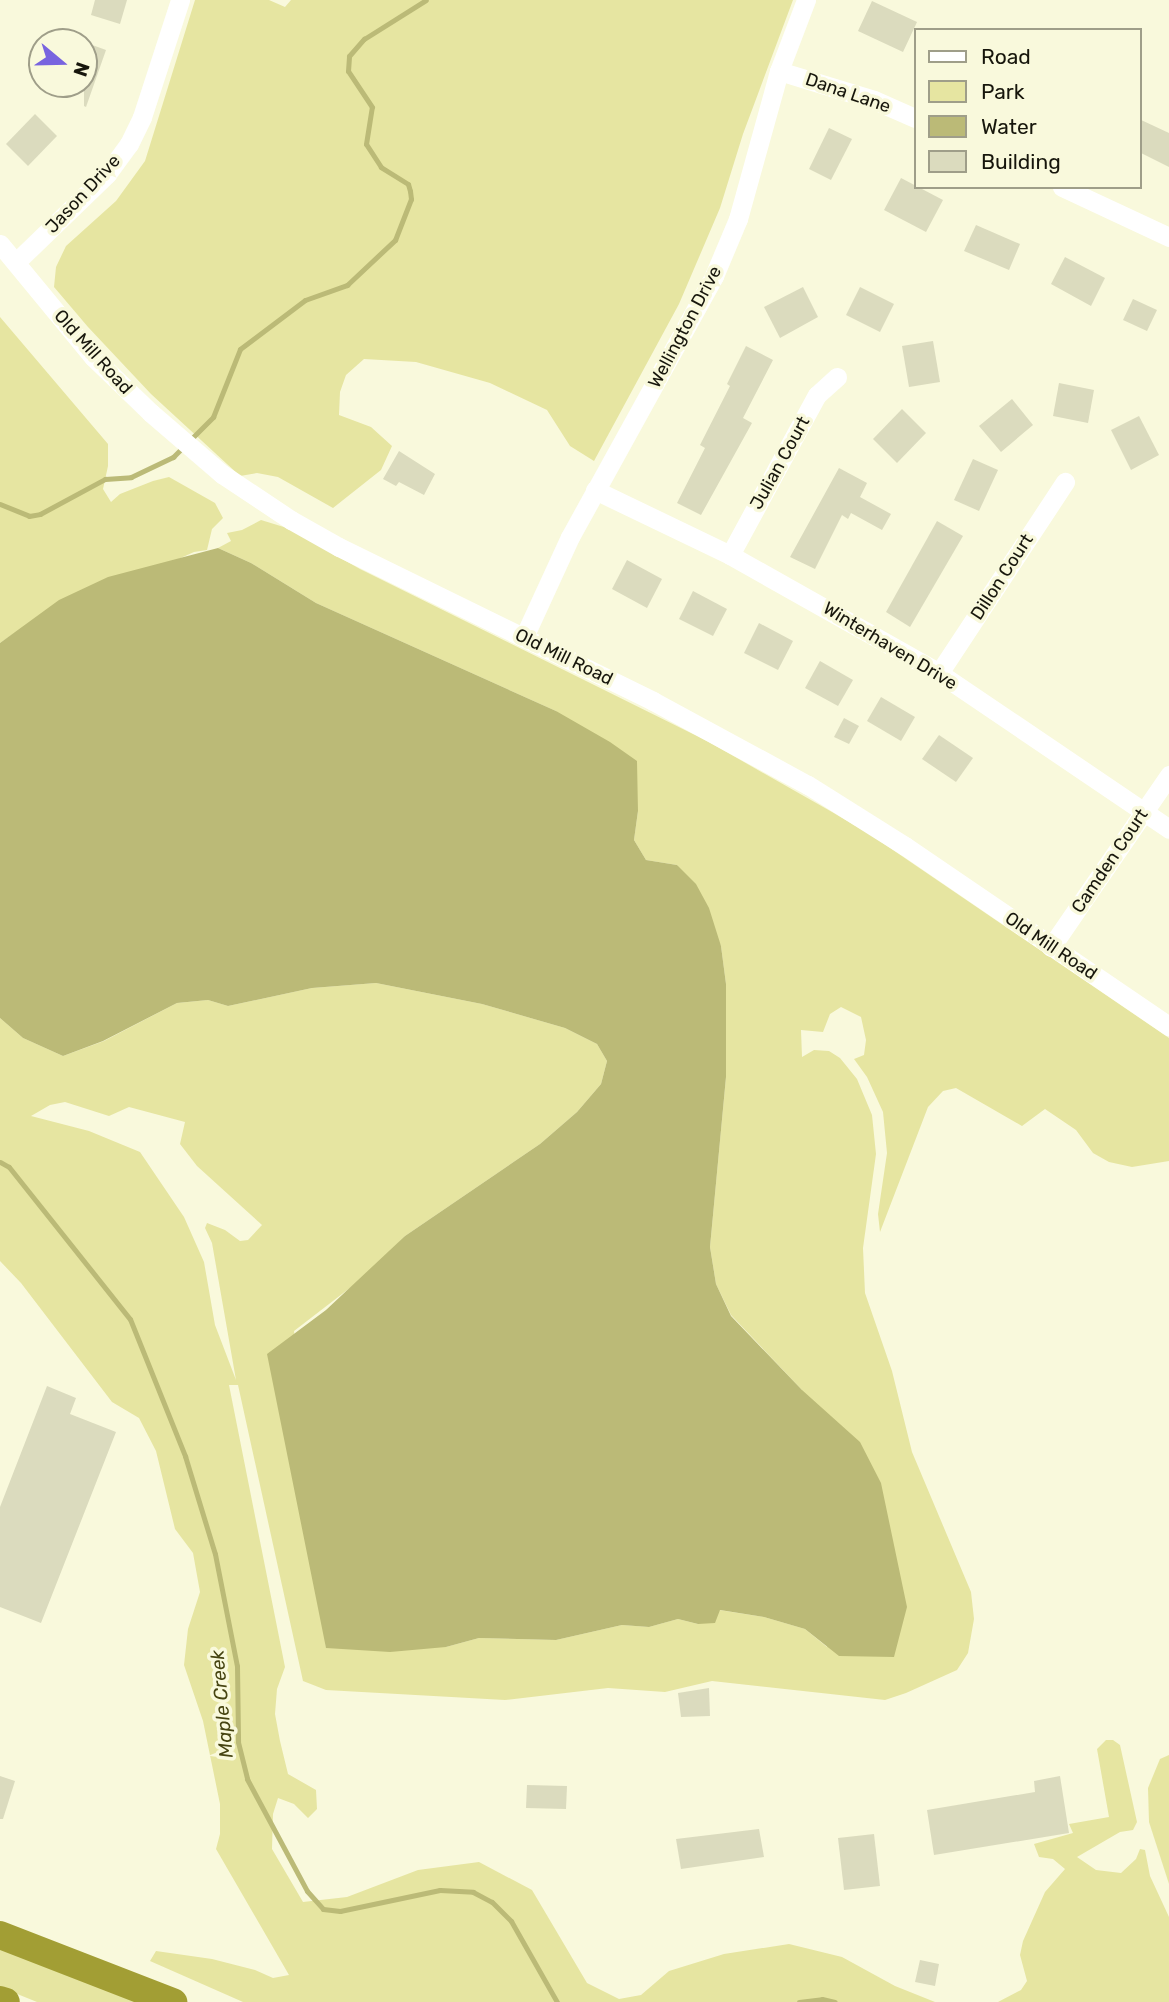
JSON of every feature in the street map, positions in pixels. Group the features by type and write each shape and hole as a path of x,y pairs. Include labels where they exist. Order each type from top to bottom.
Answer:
{"highway":[{"path":"0,1935 173,2002"},
{"path":"0,2000 6,2002"}],"street":[{"name":"Jason Drive","path":"16,262 107,174 129,144 142,117 180,0"},
{"name":"Wellington Drive","path":"524,637 595,490 715,276 738,219 779,71 806,0"},
{"name":"Dana Lane","path":"779,71 863,97 914,118"},
{"path":"1066,189 1169,237"},
{"name":"Old Mill Road","path":"0,244 93,357 151,413 222,474 291,520 339,547 653,701 808,785 905,846 1169,1026"},
{"name":"Julian Court","path":"730,555 817,395 837,377"},
{"name":"Dillon Court","path":"939,673 1065,482"},
{"name":"Winterhaven Drive","path":"595,490 730,555 939,673 1169,829"},
{"name":"Camden Court","path":"1051,947 1169,775"}],"green space":[{"path":"195,0 269,0 285,7 291,0 793,0 743,134 720,208 679,304 594,461 570,446 547,410 490,383 416,362 364,359 346,375 340,392 339,415 371,427 392,446 381,470 333,508 278,477 257,473 240,476 151,394 88,327 54,287 56,267 66,246 116,201 145,161"},
{"path":"0,317 108,444 108,466 103,489 111,502 120,494 169,477 215,503 223,518 212,529 207,550 194,552 13,634 0,643"},
{"path":"261,520 287,528 360,569 707,741 871,835 1169,1038 1169,1161 1132,1167 1109,1162 1093,1153 1076,1130 1045,1109 1022,1126 956,1088 943,1091 928,1107 880,1232 878,1214 887,1153 883,1112 867,1077 854,1059 864,1055 866,1040 861,1017 841,1007 830,1014 823,1032 801,1030 802,1057 814,1050 829,1051 840,1058 857,1079 872,1115 876,1154 863,1248 865,1293 892,1371 912,1452 971,1592 974,1619 968,1653 957,1670 906,1693 885,1700 712,1681 665,1692 608,1688 505,1700 326,1690 303,1681 238,1385 229,1385 285,1667 277,1689 275,1714 280,1741 288,1774 316,1790 317,1809 308,1818 294,1804 278,1798 273,1814 272,1849 303,1902 347,1897 418,1870 479,1862 532,1890 587,1983 619,1999 641,1995 669,1971 724,1954 789,1944 842,1957 895,1986 935,2002 243,2002 150,1961 156,1951 212,1959 255,1970 273,1978 289,1975 216,1849 220,1834 220,1804 203,1721 184,1665 188,1629 200,1592 193,1553 175,1529 156,1451 139,1418 112,1402 21,1283 0,1261 0,1018 23,1038 63,1056 104,1041 177,1003 208,1000 228,1006 312,988 376,983 482,1004 565,1028 597,1044 607,1061 601,1084 577,1112 540,1144 405,1236 368,1274 294,1331 326,1647 446,1647 479,1638 556,1640 622,1625 649,1627 678,1619 698,1624 719,1610 764,1617 805,1629 827,1647 802,1390 731,1315 716,1284 710,1247 726,1077 726,984 721,946 677,865 646,860 634,840 638,811 556,711 316,603 251,563 218,548 231,541 227,533 242,530","holes":["65,1102 109,1116 129,1107 185,1122 180,1144 197,1166 262,1225 248,1240 240,1241 225,1230 207,1223 205,1228 212,1243 236,1380 215,1325 204,1262 184,1217 140,1152 89,1131 31,1116 50,1105"]},
{"path":"1106,1740 1113,1740 1120,1745 1137,1822 1133,1830 1120,1832 1077,1857 1096,1870 1121,1873 1136,1859 1140,1849 1145,1850 1150,1876 1169,1917 1169,2002 998,2002 1021,1990 1027,1981 1020,1955 1023,1941 1045,1892 1065,1869 1053,1859 1039,1857 1034,1844 1073,1833 1069,1824 1109,1817 1097,1749"},
{"path":"1169,1755 1169,1884 1149,1822 1148,1788 1160,1759"},
{"path":"0,1946 142,2002 37,2002 0,1987"}],"water":[{"path":"218,548 251,563 316,603 556,711 637,761 638,811 634,840 646,860 677,865 696,884 709,908 721,946 726,984 726,1077 710,1247 716,1284 731,1316 802,1390 860,1442 881,1483 907,1607 894,1657 839,1656 805,1629 764,1617 720,1610 715,1623 698,1624 678,1619 649,1627 622,1625 556,1640 479,1638 446,1647 390,1652 326,1648 267,1354 326,1310 405,1236 540,1144 577,1112 601,1084 607,1061 597,1044 565,1028 482,1004 376,983 312,988 228,1006 208,1000 177,1003 103,1041 63,1056 23,1038 0,1018 0,643 59,600 108,577"}],"building":[{"path":"95,0 127,0 120,24 91,15"},
{"path":"872,1 917,22 903,52 858,31"},
{"path":"98,47 106,50 98,73"},
{"path":"84,98 89,98 86,107"},
{"path":"35,114 57,136 28,166 6,144"},
{"path":"1141,120 1169,133 1169,167 1141,153"},
{"path":"829,128 852,139 831,180 809,169"},
{"path":"901,178 914,185 914,189 922,189 943,200 926,232 884,210"},
{"path":"976,225 1020,244 1009,270 964,251"},
{"path":"1065,257 1105,278 1091,306 1051,284"},
{"path":"803,287 818,317 780,338 764,307"},
{"path":"860,287 894,304 880,332 846,315"},
{"path":"1133,299 1157,310 1147,331 1123,320"},
{"path":"933,341 940,382 909,387 902,346"},
{"path":"746,346 773,360 743,418 752,423 701,515 677,503 705,448 700,445 730,386 727,384"},
{"path":"1059,383 1094,390 1088,423 1053,416"},
{"path":"1012,399 1033,425 1001,452 979,426"},
{"path":"902,409 926,433 897,463 873,439"},
{"path":"1139,416 1159,455 1131,470 1111,430"},
{"path":"399,451 435,474 424,495 399,482 396,486 383,479"},
{"path":"973,459 998,470 979,511 954,500"},
{"path":"839,468 867,483 860,497 891,514 882,530 851,513 848,519 842,515 815,569 790,557"},
{"path":"937,521 963,536 910,627 886,612"},
{"path":"627,560 662,579 647,608 612,589"},
{"path":"693,591 727,609 713,636 679,619"},
{"path":"759,623 793,641 778,670 744,653"},
{"path":"820,661 853,680 838,706 805,688"},
{"path":"881,697 915,717 901,741 867,721"},
{"path":"844,718 859,726 849,744 834,737"},
{"path":"939,735 973,758 956,782 922,759"},
{"path":"47,1386 76,1398 70,1414 116,1432 41,1623 0,1607 0,1507"},
{"path":"709,1688 710,1716 681,1717 678,1693"},
{"path":"0,1776 15,1781 3,1819 0,1819"},
{"path":"1060,1776 1069,1833 934,1855 927,1810 1035,1792 1034,1781"},
{"path":"527,1785 567,1786 566,1809 526,1808"},
{"path":"759,1829 764,1857 681,1869 676,1839"},
{"path":"874,1834 880,1886 844,1890 838,1838"},
{"path":"920,1960 939,1964 935,1986 915,1982"}],"waterway":[{"name":"Maple Creek","path":"0,504 29,516 40,514 105,479 131,477 173,457 213,417 240,349 305,300 347,285 395,240 411,199 410,191 408,184 381,167 366,144 372,107 348,71 349,56 364,39 426,0"},
{"name":"Maple Creek","path":"0,1162 9,1167 130,1319 185,1456 215,1554 237,1666 238,1742 247,1779 307,1891 323,1909 340,1911 440,1890 473,1892 492,1902 511,1921 557,2002"},
{"name":"Maple Creek","path":"799,2002 822,1999 835,2002"}]}
